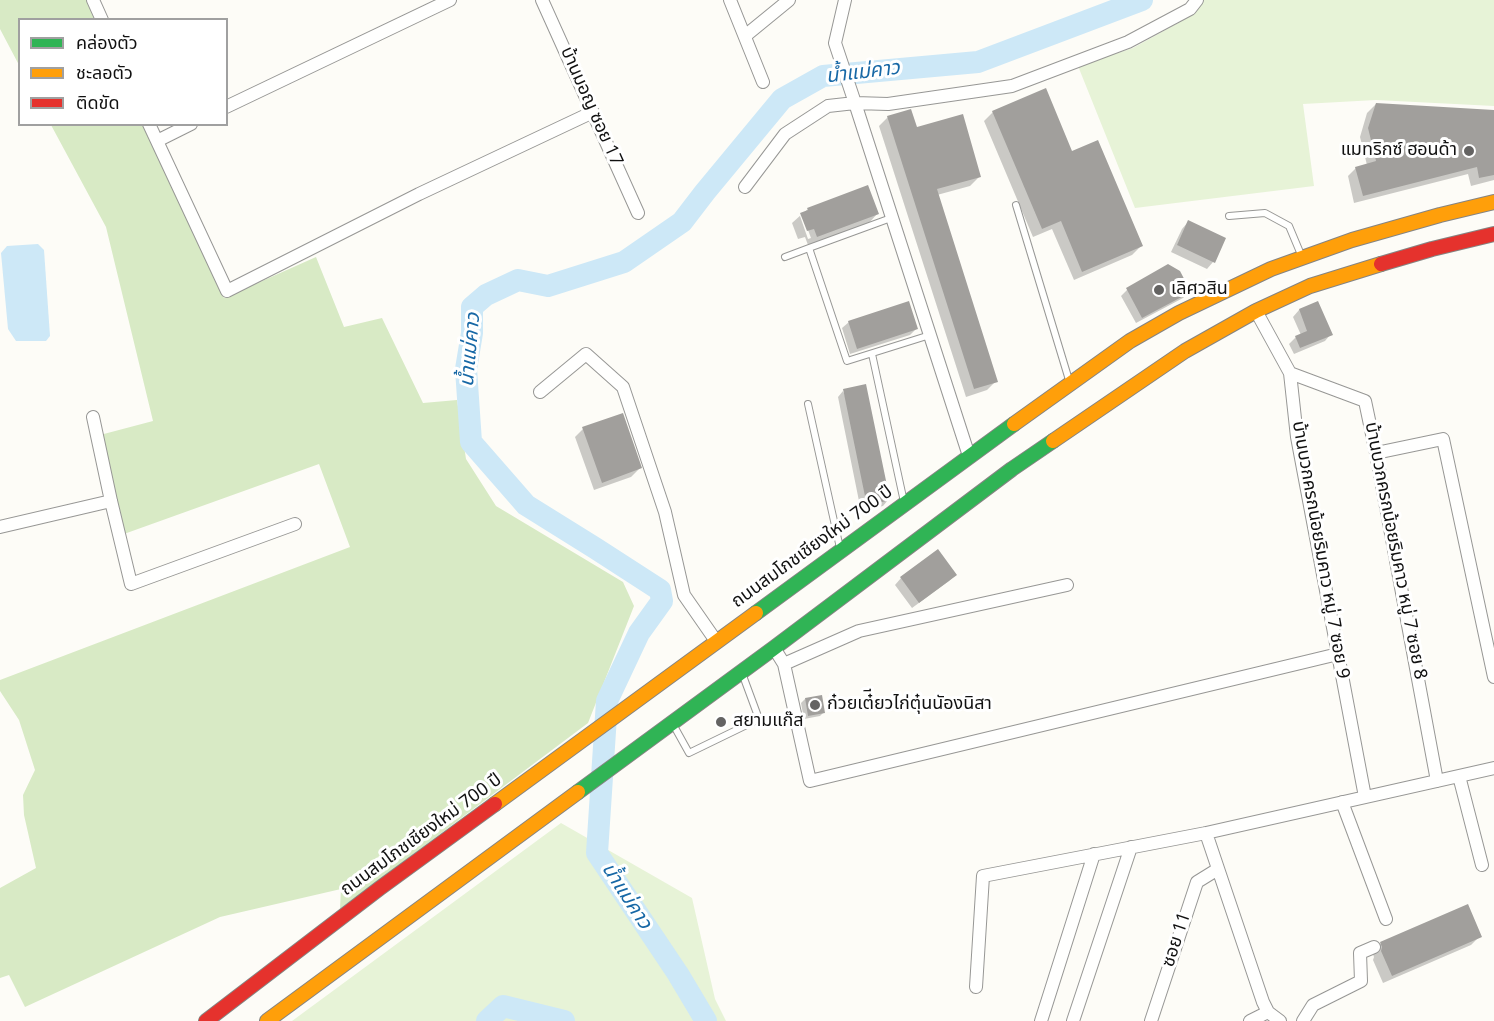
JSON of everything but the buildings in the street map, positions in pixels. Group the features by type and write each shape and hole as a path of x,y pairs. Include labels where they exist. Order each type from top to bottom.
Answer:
{"main road":[{"name":"ถนนสมโภชเชียงใหม่ 700 ปี","path":"206,1021 380,888 904,503 1130,341 1179,313 1271,269 1352,240 1494,202"},
{"path":"267,1021 774,648 1011,470 1185,351 1256,310 1310,286 1432,249 1494,234"}],"street":[{"path":"93,0 101,18"},
{"path":"228,106 450,0"},
{"name":"บ้านมอญ ซอย 17","path":"542,0 638,213"},
{"path":"730,0 763,82"},
{"path":"745,36 789,0"},
{"path":"845,0 836,43 969,456"},
{"path":"745,187 785,134 828,106 853,98 888,104 1012,86 1128,42 1190,9 1197,0"},
{"path":"150,126 227,291 420,194 593,112"},
{"path":"157,141 187,126"},
{"name":"บ้านบวกครกน้อยริมคาว หมู่ 7 ซอย 9","path":"1256,310 1290,373 1298,437 1365,797"},
{"path":"540,392 586,354 623,387 665,512 684,595 716,641"},
{"name":"บ้านบวกครกน้อยริมคาว หมู่ 7 ซอย 8","path":"1290,373 1365,400 1437,781"},
{"path":"93,417 131,584 295,524"},
{"path":"1376,453 1443,439 1494,677"},
{"path":"0,527 111,501"},
{"path":"784,664 859,631 1067,585"},
{"path":"774,648 784,664 810,781 1338,654"},
{"path":"976,987 983,876 1206,832 1494,768"},
{"path":"1459,776 1482,865"},
{"path":"1342,802 1386,919"},
{"path":"1206,832 1263,1002 1268,1012 1280,1021"},
{"path":"1073,1021 1131,847"},
{"path":"1041,1021 1094,854"},
{"name":"ซอย 11","path":"1151,1021 1197,882 1218,869"},
{"path":"1303,1021 1313,1005 1361,981 1360,953 1374,947"},
{"path":"1250,1021 1268,1012"}],"lane":[{"path":"1016,205 1070,384"},
{"path":"1229,216 1265,213 1289,226 1303,258"},
{"path":"785,257 891,218"},
{"path":"809,248 848,361 930,335"},
{"path":"872,354 904,503"},
{"path":"808,404 840,551"},
{"path":"672,723 689,753 759,719 741,672"}],"green space":[{"path":"0,0 87,0 96,18 18,18 18,63 0,29"},
{"path":"1202,0 1494,0 1494,106 1376,100 1303,104 1314,186 1135,208 1078,66 1133,48 1187,18"},
{"path":"52,126 144,126 224,298 316,257 344,327 382,318 423,403 457,400 466,459 496,506 623,582 634,606 588,723 340,909 341,889 220,917 25,1007 9,975 0,978 0,888 36,868 24,815 23,795 35,770 19,720 0,691 0,680 350,547 319,464 124,534 100,435 153,421 106,227"},
{"path":"561,823 692,898 715,999 726,1021 292,1021"}],"water":[{"path":"38,244 44,250 50,336 46,341 16,341 8,329 1,253 7,246"}],"waterway":[{"name":"น้ำแม่คาว","path":"706,1021 678,974 597,853 607,701 639,633 662,601 660,590 526,505 471,442 466,369 472,333 472,307 486,295 518,280 548,286 624,262 682,222 782,99 823,76 978,62 1142,0"},
{"name":"น้ำแม่คาว","path":"487,1021 503,1006 564,1021"}],"traffic: fast":[{"path":"756,613 1014,424"},
{"path":"578,792 1012,469 1053,441"}],"traffic: slow":[{"path":"1014,424 1130,341 1179,313 1271,269 1352,240 1494,202"},
{"path":"1053,441 1185,351 1256,311 1310,286 1381,264"},
{"path":"495,804 756,613"},
{"path":"267,1021 578,792"}],"traffic: jam":[{"path":"1381,264 1494,234"},
{"path":"206,1021 380,888 495,804"}],"place":[{"name":"แมทริกซ์ ฮอนด้า","path":"1469,151"},
{"name":"เลิศวสิน","path":"1159,290"},
{"name":"ก๋วยเต๋ียวไก่ตุ๋นนัองนิสา","path":"815,705"},
{"name":"สยามแก๊ส","path":"721,722"}]}
